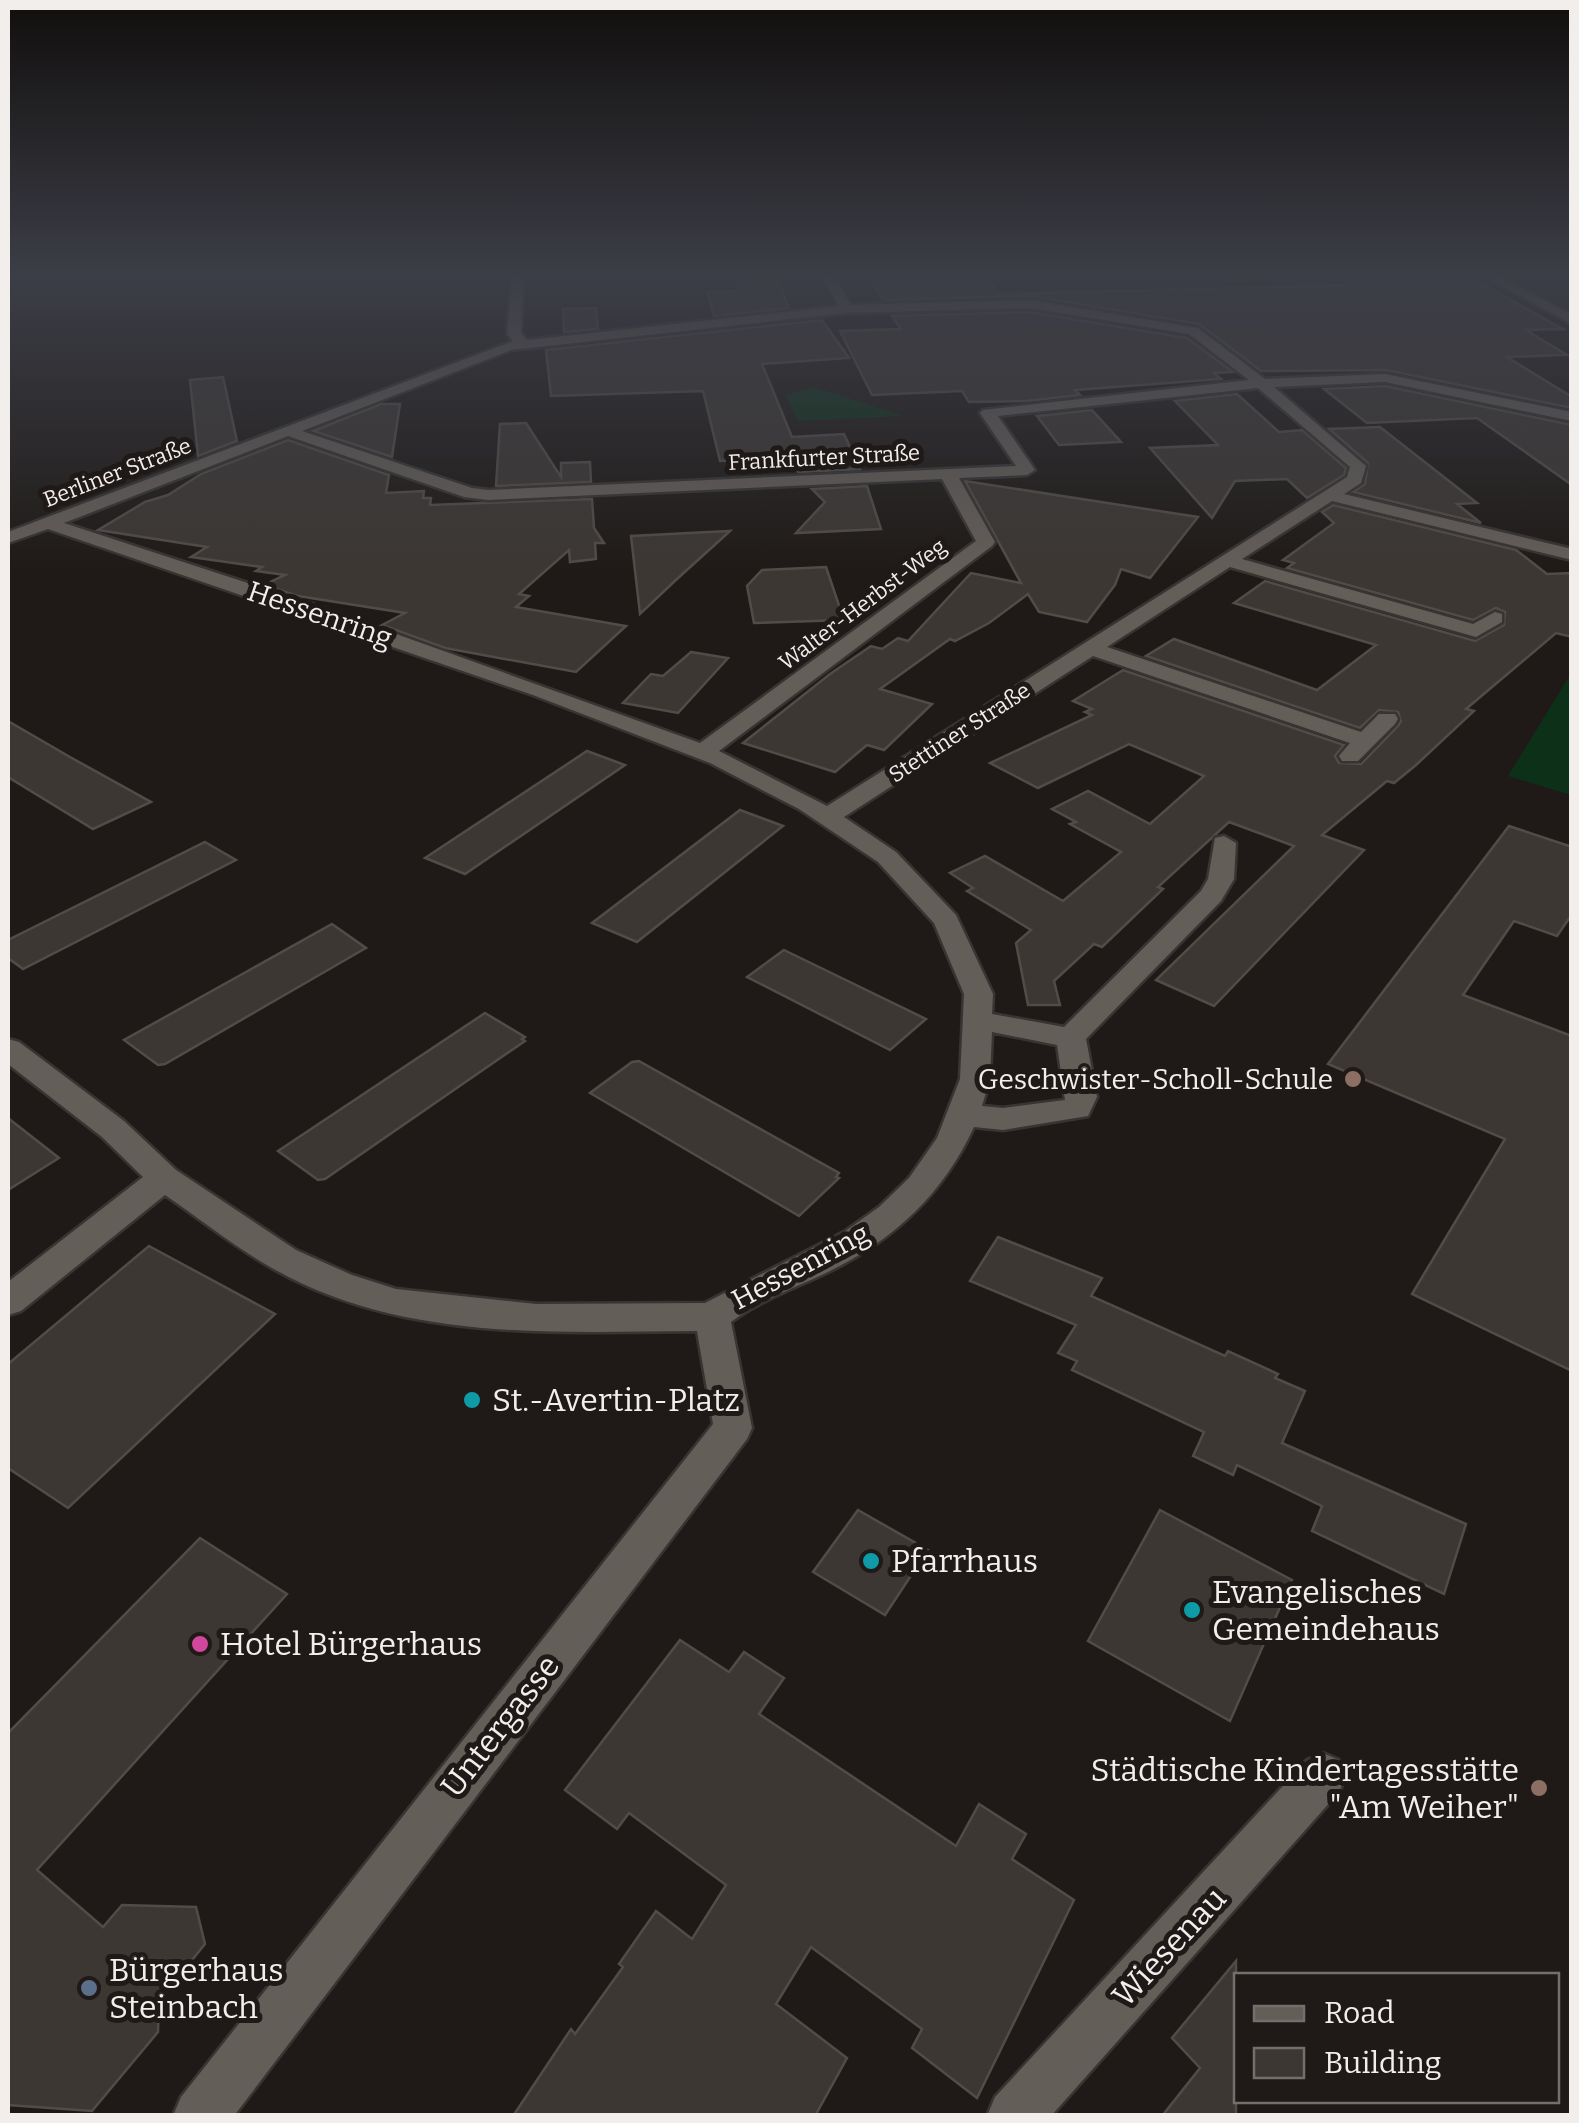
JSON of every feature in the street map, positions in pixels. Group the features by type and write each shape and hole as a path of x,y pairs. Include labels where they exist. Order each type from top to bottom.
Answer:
{"street":[{"name":"Berliner Straße","path":"8,538 439,375"},
{"name":"Berliner Straße","path":"1250,375 1260,383"},
{"path":"1260,383 1385,378 1572,417"},
{"name":"Frankfurter Straße","path":"291,432 488,496 948,474 1027,470 988,413 1260,383"},
{"name":"Stettiner Straße","path":"828,816 1356,478 1358,466 1260,383"},
{"name":"Walter-Herbst-Weg","path":"703,752 984,544 986,536 948,474"},
{"path":"1329,495 1572,555"},
{"name":"Hessenring","path":"8,1049 112,1129 164,1178 284,1258 340,1286 396,1303 536,1318 712,1316 735,1300 832,1254 892,1214 935,1168 963,1115 978,1066 981,1021 969,964 934,906 898,869 828,816 751,773 703,752 396,640 47,523"},
{"path":"1228,560 1476,631 1496,618"},
{"path":"1091,648 1356,748 1387,720"},
{"path":"963,1115 1003,1119 1077,1109 1082,1097 1072,1038 1083,1022 1212,894 1221,879 1224,844"},
{"path":"981,1021 1072,1038"},
{"path":"8,1301 164,1178"},
{"name":"Untergasse","path":"200,2116 734,1428 712,1316"},
{"name":"Wiesenau","path":"1014,2116 1323,1776"}],"green space":[{"path":"814,387 904,416 798,421 785,395"},
{"path":"1571,675 1571,795 1508,776"}],"building":[{"path":"549,375 767,375 792,437 844,434 860,469 798,472 793,458 720,461 703,391 551,396"},
{"path":"862,375 1216,375 1221,379 1075,390 1080,395 1026,401 969,402 962,391 872,395"},
{"path":"1411,375 1536,375 1572,397 1572,408"},
{"path":"223,377 237,441 198,456 190,380"},
{"path":"1385,386 1572,425 1572,485 1477,418 1367,423 1324,389"},
{"path":"1237,394 1279,432 1302,430 1346,468 1344,475 1307,498 1287,479 1235,481 1212,518 1150,448 1218,445 1175,401"},
{"path":"381,404 400,404 392,457 313,431"},
{"path":"1092,410 1121,442 1059,445 1037,416"},
{"path":"526,423 561,477 561,463 590,462 591,482 496,486 500,424"},
{"path":"1380,427 1477,503 1457,504 1481,523 1353,492 1365,484 1368,463 1329,429"},
{"path":"288,440 389,475 386,493 424,491 423,498 431,498 430,505 592,499 594,528 604,543 595,543 596,559 570,562 569,550 519,594 529,596 516,607 626,626 576,672 445,648 382,625 405,613 298,596 264,585 285,575 256,571 262,567 191,557 207,547 98,530 201,474"},
{"path":"965,481 1198,517 1150,578 1121,569 1115,585 1087,622 1039,612 1028,594 989,623 955,641 950,639 880,689 932,704 884,750 867,745 835,772 743,743 871,646 882,649 898,638 908,641 971,573 1021,583"},
{"path":"867,486 881,529 796,533 825,502 812,489"},
{"path":"1333,505 1516,550 1547,574 1572,573 1572,637 1556,633 1466,709 1474,711 1416,765 1394,783 1387,781 1322,835 1364,850 1214,1006 1156,980 1294,846 1229,822 1158,887 1163,889 1102,947 1094,944 1054,981 1060,1005 1028,1005 1016,943 1031,930 967,891 973,888 950,873 985,856 1063,901 1121,852 1070,824 1076,822 1052,809 1088,791 1150,824 1204,776 1129,744 1038,788 990,763 1092,715 1085,712 1092,709 1073,701 1123,670 1344,745 1335,756 1339,763 1361,764 1398,726 1398,712 1379,710 1360,728 1146,656 1174,639 1317,690 1376,645 1234,603 1265,581 1475,641 1504,625 1505,612 1496,608 1473,620 1287,568 1294,563 1283,560 1334,523 1322,512"},
{"path":"730,531 677,579 640,614 631,536"},
{"path":"826,567 844,620 754,623 747,586 762,570"},
{"path":"691,652 728,658 678,713 623,703 651,674 663,676"},
{"path":"8,721 151,802 93,829 8,777"},
{"path":"587,751 625,765 465,874 425,858"},
{"path":"740,810 783,826 637,942 592,923"},
{"path":"1509,826 1572,847 1572,914 1557,936 1514,921 1463,995 1572,1036 1572,1371 1412,1294 1505,1139 1328,1064"},
{"path":"205,842 236,860 23,969 8,958 8,940"},
{"path":"332,924 366,948 165,1064 158,1065 124,1040"},
{"path":"784,950 926,1019 890,1050 747,977"},
{"path":"485,1013 525,1037 525,1041 325,1179 318,1180 278,1151"},
{"path":"639,1061 839,1173 839,1178 799,1216 590,1093"},
{"path":"8,1118 59,1158 8,1190"},
{"path":"998,1237 1102,1278 1091,1296 1225,1356 1228,1351 1305,1391 1282,1443 1466,1524 1444,1594 1312,1531 1322,1506 1237,1465 1233,1475 1193,1456 1204,1432 1072,1370 1077,1361 1058,1353 1076,1325 970,1281"},
{"path":"149,1246 275,1314 68,1508 8,1468 8,1364"},
{"name":"Pfarrhaus","path":"858,1510 928,1550 885,1615 813,1572"},
{"name":"Evangelisches Gemeindehaus","path":"1160,1510 1292,1580 1230,1721 1088,1641"},
{"path":"200,1538 287,1594 37,1870 103,1927 122,1905 196,1907 205,1944 159,2001 158,2032 92,2111 8,2105 8,1733"},
{"path":"680,1640 729,1672 744,1652 784,1678 759,1714 956,1846 979,1804 1026,1834 1012,1859 1074,1900 977,2098 912,2048 922,2029 811,1947 776,2004 847,2058 815,2116 513,2116 571,2029 575,2034 623,1967 619,1964 656,1911 692,1939 726,1885 629,1813 617,1829 565,1790"},
{"path":"1236,1961 1236,2116 1162,2116 1200,2068 1172,2038"}],"place":[{"name":"Geschwister-Scholl-Schule","path":"1353,1079"},
{"name":"St.-Avertin-Platz","path":"472,1400"},
{"name":"Pfarrhaus","path":"871,1561"},
{"name":"Evangelisches Gemeindehaus","path":"1192,1610"},
{"name":"Hotel Bürgerhaus","path":"200,1644"},
{"name":"Städtische Kindertagesstätte \"Am Weiher\"","path":"1539,1788"},
{"name":"Bürgerhaus Steinbach","path":"89,1988"}]}
